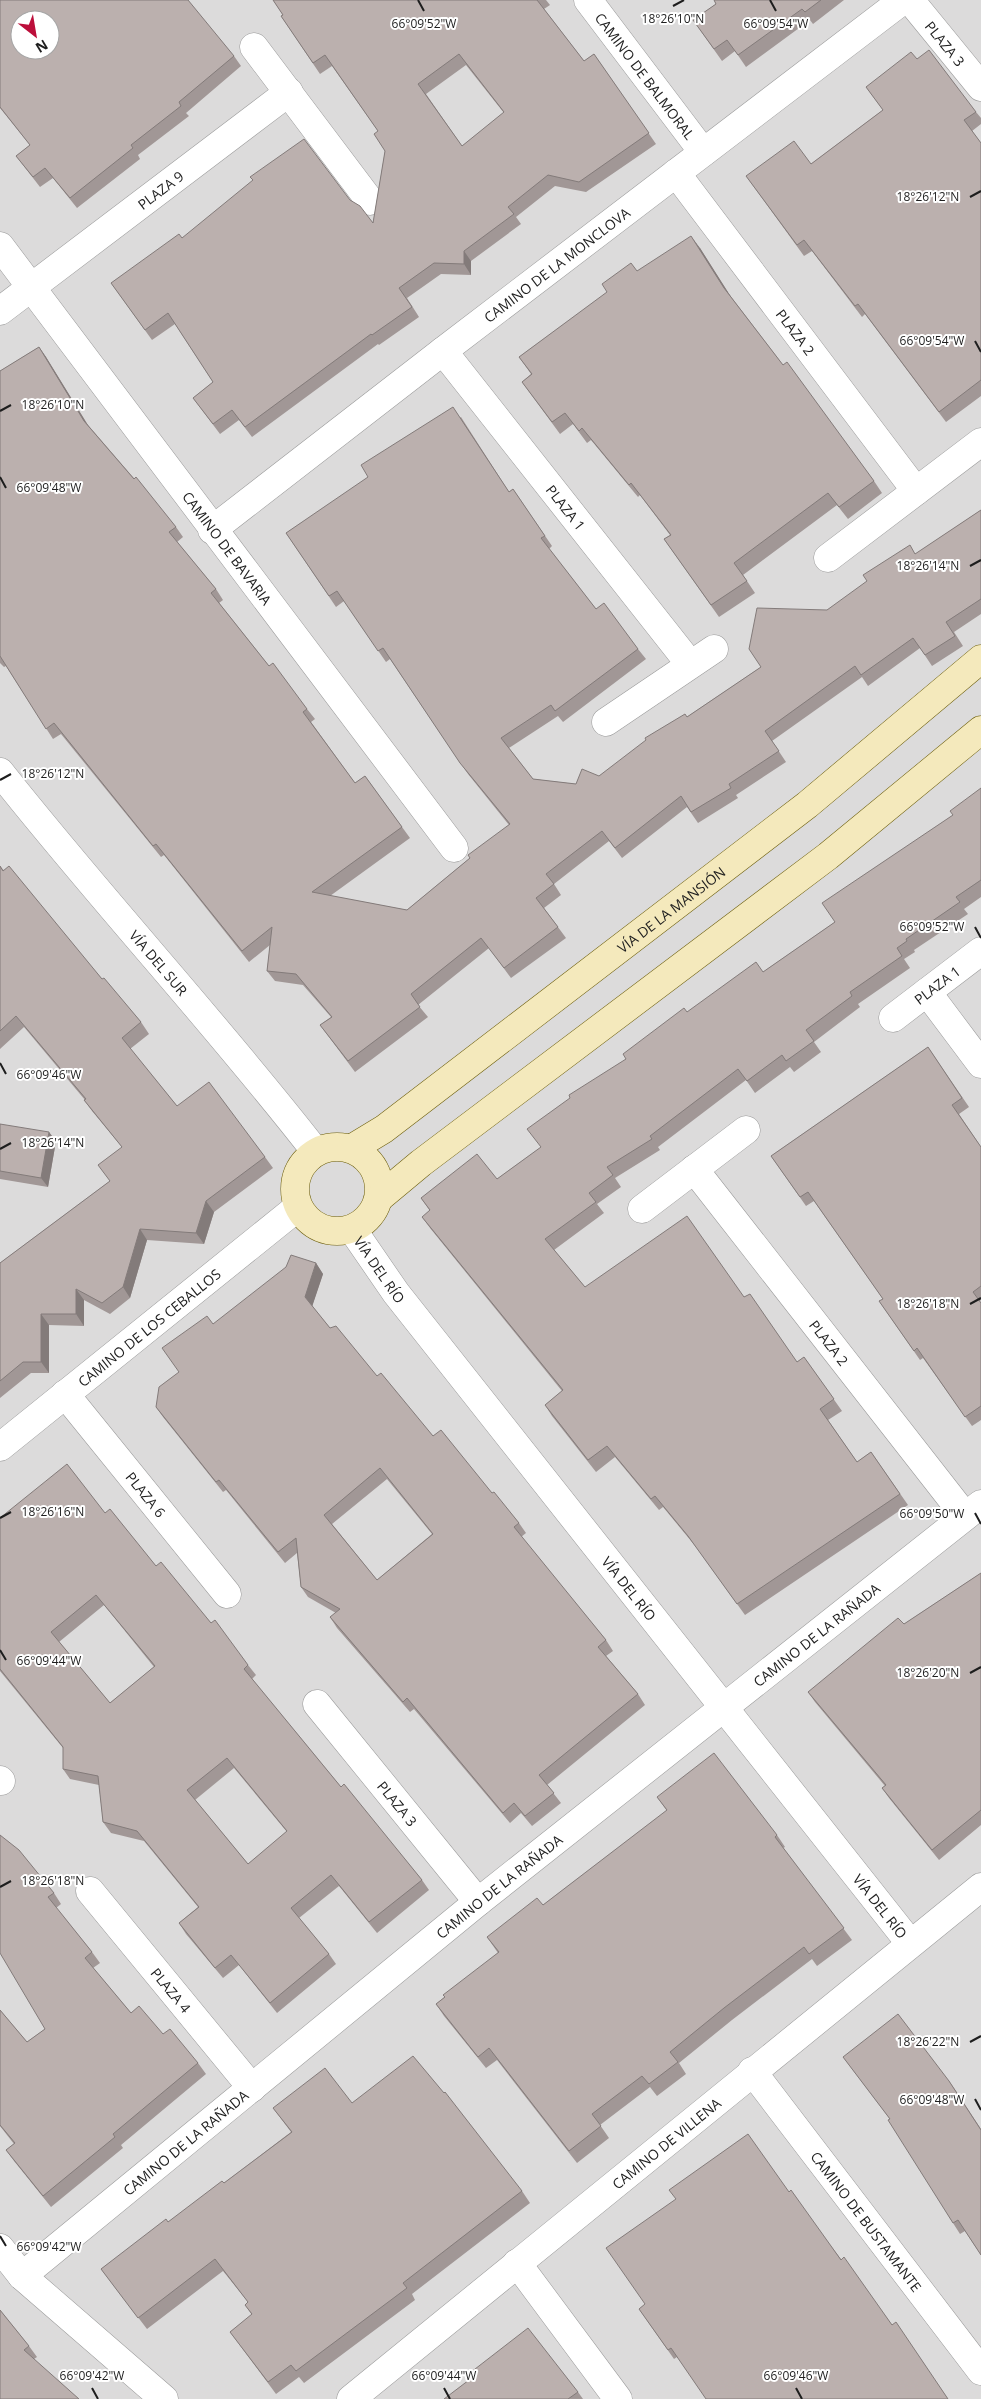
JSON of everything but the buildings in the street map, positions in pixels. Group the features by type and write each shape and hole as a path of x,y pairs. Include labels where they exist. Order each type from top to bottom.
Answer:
{"street":[{"name":"CAMINO DE BALMORAL","path":"588,0 703,152"},
{"name":"CAMINO DE LA MONCLOVA","path":"212,530 903,0"},
{"name":"PLAZA 3","path":"910,0 981,87"},
{"path":"254,47 370,201"},
{"name":"PLAZA 9","path":"0,311 289,92"},
{"name":"PLAZA 2","path":"676,173 916,491"},
{"name":"CAMINO DE BAVARIA","path":"0,246 212,530 454,848"},
{"name":"PLAZA 1","path":"443,351 690,664"},
{"path":"828,558 981,442"},
{"path":"606,722 714,649"},
{"name":"VÍA DE LA MANSIÓN","path":"351,1149 384,1129 807,805 981,659"},
{"path":"379,1198 378,1178 372,1166 368,1160 351,1149 334,1147 316,1152 304,1162 296,1176 294,1192 298,1207 311,1224 331,1232 352,1229 369,1217 379,1198 437,1151 828,856 981,730"},
{"name":"VÍA DEL SUR","path":"0,772 44,827 277,1101 316,1152"},
{"name":"PLAZA 1","path":"893,1018 981,951"},
{"path":"927,992 981,1064"},
{"path":"642,1209 746,1130"},
{"name":"PLAZA 2","path":"694,1169 973,1510"},
{"name":"CAMINO DE LOS CEBALLOS","path":"0,1447 298,1207"},
{"name":"VÍA DEL RÍO","path":"352,1229 396,1293 910,1943"},
{"name":"PLAZA 6","path":"65,1394 227,1594"},
{"name":"CAMINO DE LA RAÑADA","path":"22,2276 478,1902 973,1510"},
{"name":"PLAZA 3","path":"317,1704 478,1902"},
{"name":"CAMINO DE VILLENA","path":"351,2399 752,2071 981,1887"},
{"name":"PLAZA 4","path":"90,1891 252,2088"},
{"name":"CAMINO DE BUSTAMANTE","path":"752,2071 981,2371"},
{"path":"0,2248 22,2276 164,2399"},
{"path":"517,2263 618,2399"}],"shaded area":[{"path":"0,0 981,0 981,2399 0,2399"}]}
